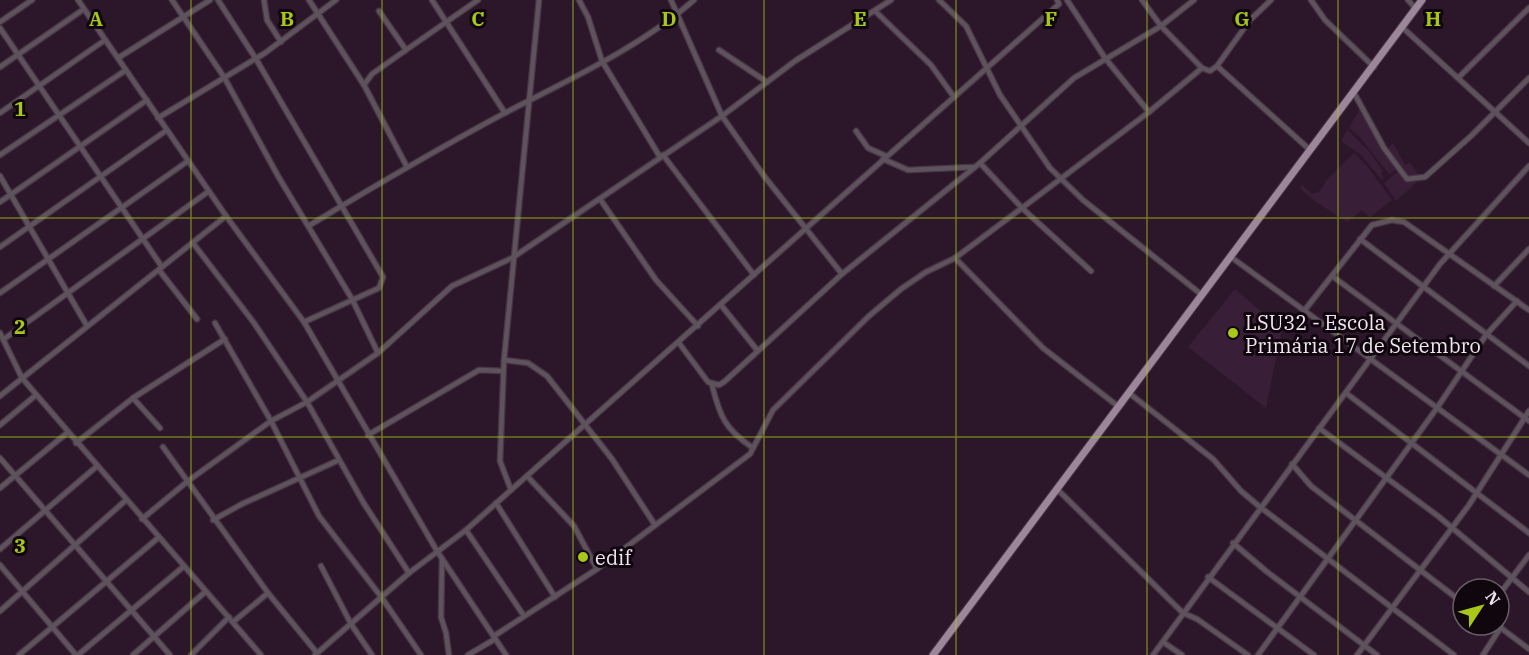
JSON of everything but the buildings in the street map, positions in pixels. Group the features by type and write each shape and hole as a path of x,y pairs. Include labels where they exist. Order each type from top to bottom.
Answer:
{"main road":[{"path":"933,655 1422,0"}],"street":[{"path":"0,22 32,0"},
{"path":"78,0 226,216 304,322 442,561 506,655"},
{"path":"172,0 224,77 278,176 352,299 378,354"},
{"path":"118,58 210,0"},
{"path":"218,0 343,205 383,277 379,288 304,322"},
{"path":"264,0 267,20 281,42"},
{"path":"309,0 364,85 406,167"},
{"path":"158,118 256,59 336,0"},
{"path":"432,0 505,113"},
{"path":"364,85 378,70 478,0"},
{"path":"511,490 500,461 503,371 512,258 539,0"},
{"path":"579,0 588,17 602,61 662,156 754,275"},
{"path":"671,0 676,16 722,116 764,176 842,274"},
{"path":"309,225 406,167 505,113 529,103 602,61 676,16 694,0"},
{"path":"142,519 188,481 271,422 307,402 378,354 407,329 443,292 512,258 722,116 795,61 891,0"},
{"path":"939,0 966,26 986,70 1021,127 1061,180 1202,295"},
{"path":"1142,0 1161,26 1202,68 1210,71 1217,66 1250,20 1271,0"},
{"path":"712,385 724,382 842,274 980,163 1074,78 1161,26 1194,0"},
{"path":"1311,0 1325,20 1374,67"},
{"path":"1408,0 1416,9"},
{"path":"163,447 213,520 316,654 409,573 466,530 1062,1 1149,112"},
{"path":"1458,78 1529,8"},
{"path":"0,68 84,9"},
{"path":"875,11 931,65 954,96"},
{"path":"379,12 406,50"},
{"path":"1402,27 1529,144"},
{"path":"0,28 160,268 197,319"},
{"path":"0,113 105,40"},
{"path":"719,50 767,82"},
{"path":"1217,66 1310,150"},
{"path":"468,655 597,569 750,454 773,410 795,386 901,289 926,272 955,258 1061,180 1202,68"},
{"path":"0,155 126,70"},
{"path":"1353,92 1384,148 1407,179 1425,177 1471,136 1529,78"},
{"path":"0,202 12,196 147,100"},
{"path":"0,247 167,130"},
{"path":"856,130 868,148 908,170 974,167"},
{"path":"0,293 49,261 188,161"},
{"path":"980,163 1022,208 1091,271"},
{"path":"1153,655 1233,543 1449,254 1529,166"},
{"path":"0,176 87,326"},
{"path":"3,339 209,191"},
{"path":"600,199 656,280 698,326"},
{"path":"0,396 226,216"},
{"path":"1304,311 1360,239 1377,222 1399,220 1529,309"},
{"path":"1360,239 1529,366"},
{"path":"193,243 254,323 307,402 339,460 409,573"},
{"path":"1494,286 1529,249"},
{"path":"1230,257 1529,475"},
{"path":"955,258 1043,348 1119,407"},
{"path":"1332,276 1527,419"},
{"path":"1258,655 1437,408 1486,335 1517,301"},
{"path":"721,305 757,350"},
{"path":"215,323 331,535 382,598 421,655"},
{"path":"0,333 22,378 125,501 231,620 257,654"},
{"path":"76,442 133,398 225,339"},
{"path":"679,343 712,385 719,413 725,424 736,436 753,448"},
{"path":"504,360 528,363 548,376 585,423 655,525"},
{"path":"368,435 479,370 503,371"},
{"path":"1130,393 1213,459 1241,491 1260,507 1454,655"},
{"path":"1346,393 1529,533"},
{"path":"0,425 36,395"},
{"path":"133,398 160,428"},
{"path":"1357,655 1391,606 1477,494 1527,419 1529,411"},
{"path":"1319,428 1438,516 1529,592"},
{"path":"0,488 67,433"},
{"path":"0,458 170,655"},
{"path":"213,520 242,504 300,480 339,460"},
{"path":"1292,465 1311,486 1451,594"},
{"path":"0,549 96,467"},
{"path":"527,476 574,526 597,569"},
{"path":"1058,489 1183,613 1197,619 1248,655"},
{"path":"0,611 125,501"},
{"path":"496,503 555,597"},
{"path":"466,530 524,616"},
{"path":"19,655 158,538"},
{"path":"1233,543 1377,655"},
{"path":"1512,578 1529,555"},
{"path":"442,561 441,617 449,655"},
{"path":"0,565 77,655 183,567"},
{"path":"321,566 351,624 372,655"},
{"path":"1208,577 1314,655"},
{"path":"133,655 205,592"},
{"path":"191,655 231,620 268,593"},
{"path":"1511,635 1529,649"},
{"path":"1483,655 1493,637"},
{"path":"1163,642 1182,655"}],"shaded area":[{"path":"1359,110 1398,169 1389,174 1358,135 1349,128"},
{"path":"1347,130 1369,151 1383,171 1381,173 1384,179 1382,180 1361,155 1341,141"},
{"path":"1393,143 1405,165 1410,163 1420,176 1408,178 1387,149"},
{"path":"1354,153 1367,166 1392,200 1370,217 1362,210 1347,222 1312,199 1300,188 1302,185 1312,194 1320,191 1326,181"},
{"path":"1398,171 1407,182 1414,180 1416,183 1396,201 1384,183"},
{"path":"1235,289 1282,329 1266,408 1188,347"}],"place":[{"name":"LSU32 - Escola Primária 17 de Setembro","path":"1233,333"},
{"name":"edif","path":"583,557"}]}
